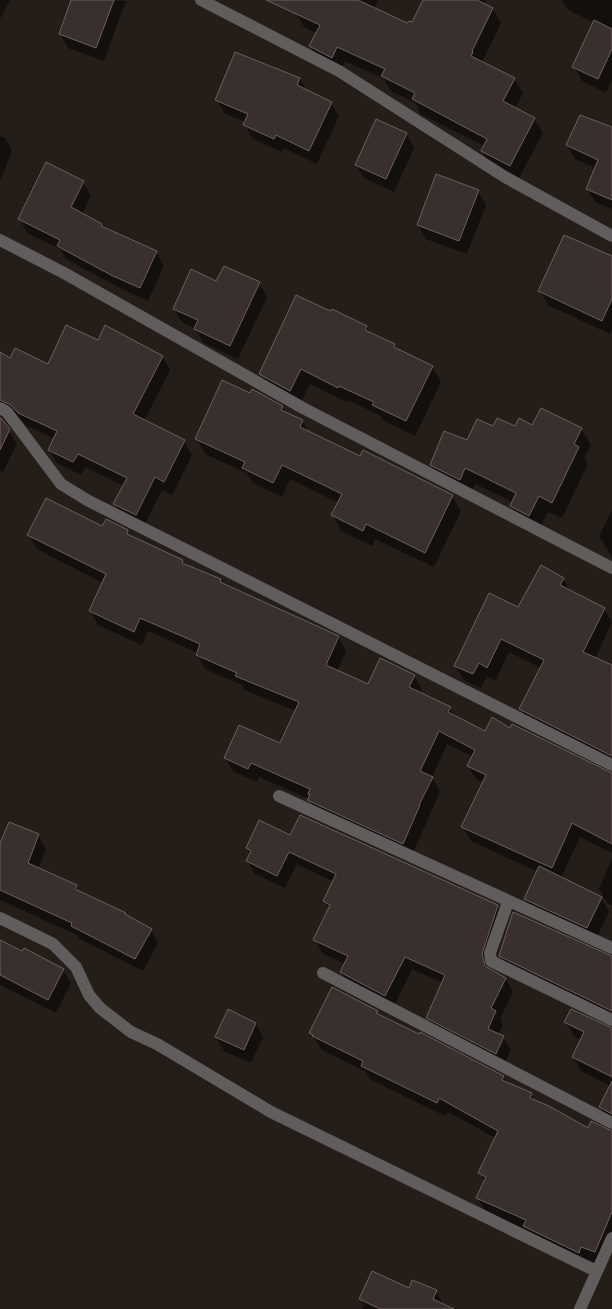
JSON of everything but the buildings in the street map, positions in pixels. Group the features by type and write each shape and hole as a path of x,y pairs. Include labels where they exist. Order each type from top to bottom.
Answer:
{"street":[{"path":"201,0 338,72 505,177 612,236"},
{"path":"0,240 64,273 304,408 612,568"},
{"path":"0,408 7,412 60,484 87,500 612,764"},
{"path":"279,796 612,948"},
{"path":"508,902 490,953 491,960 612,1020"},
{"path":"0,918 53,944 76,967 89,995 100,1008 131,1032 157,1044 271,1112 596,1271"},
{"path":"324,973 612,1123"},
{"path":"581,1307 612,1238"}]}
